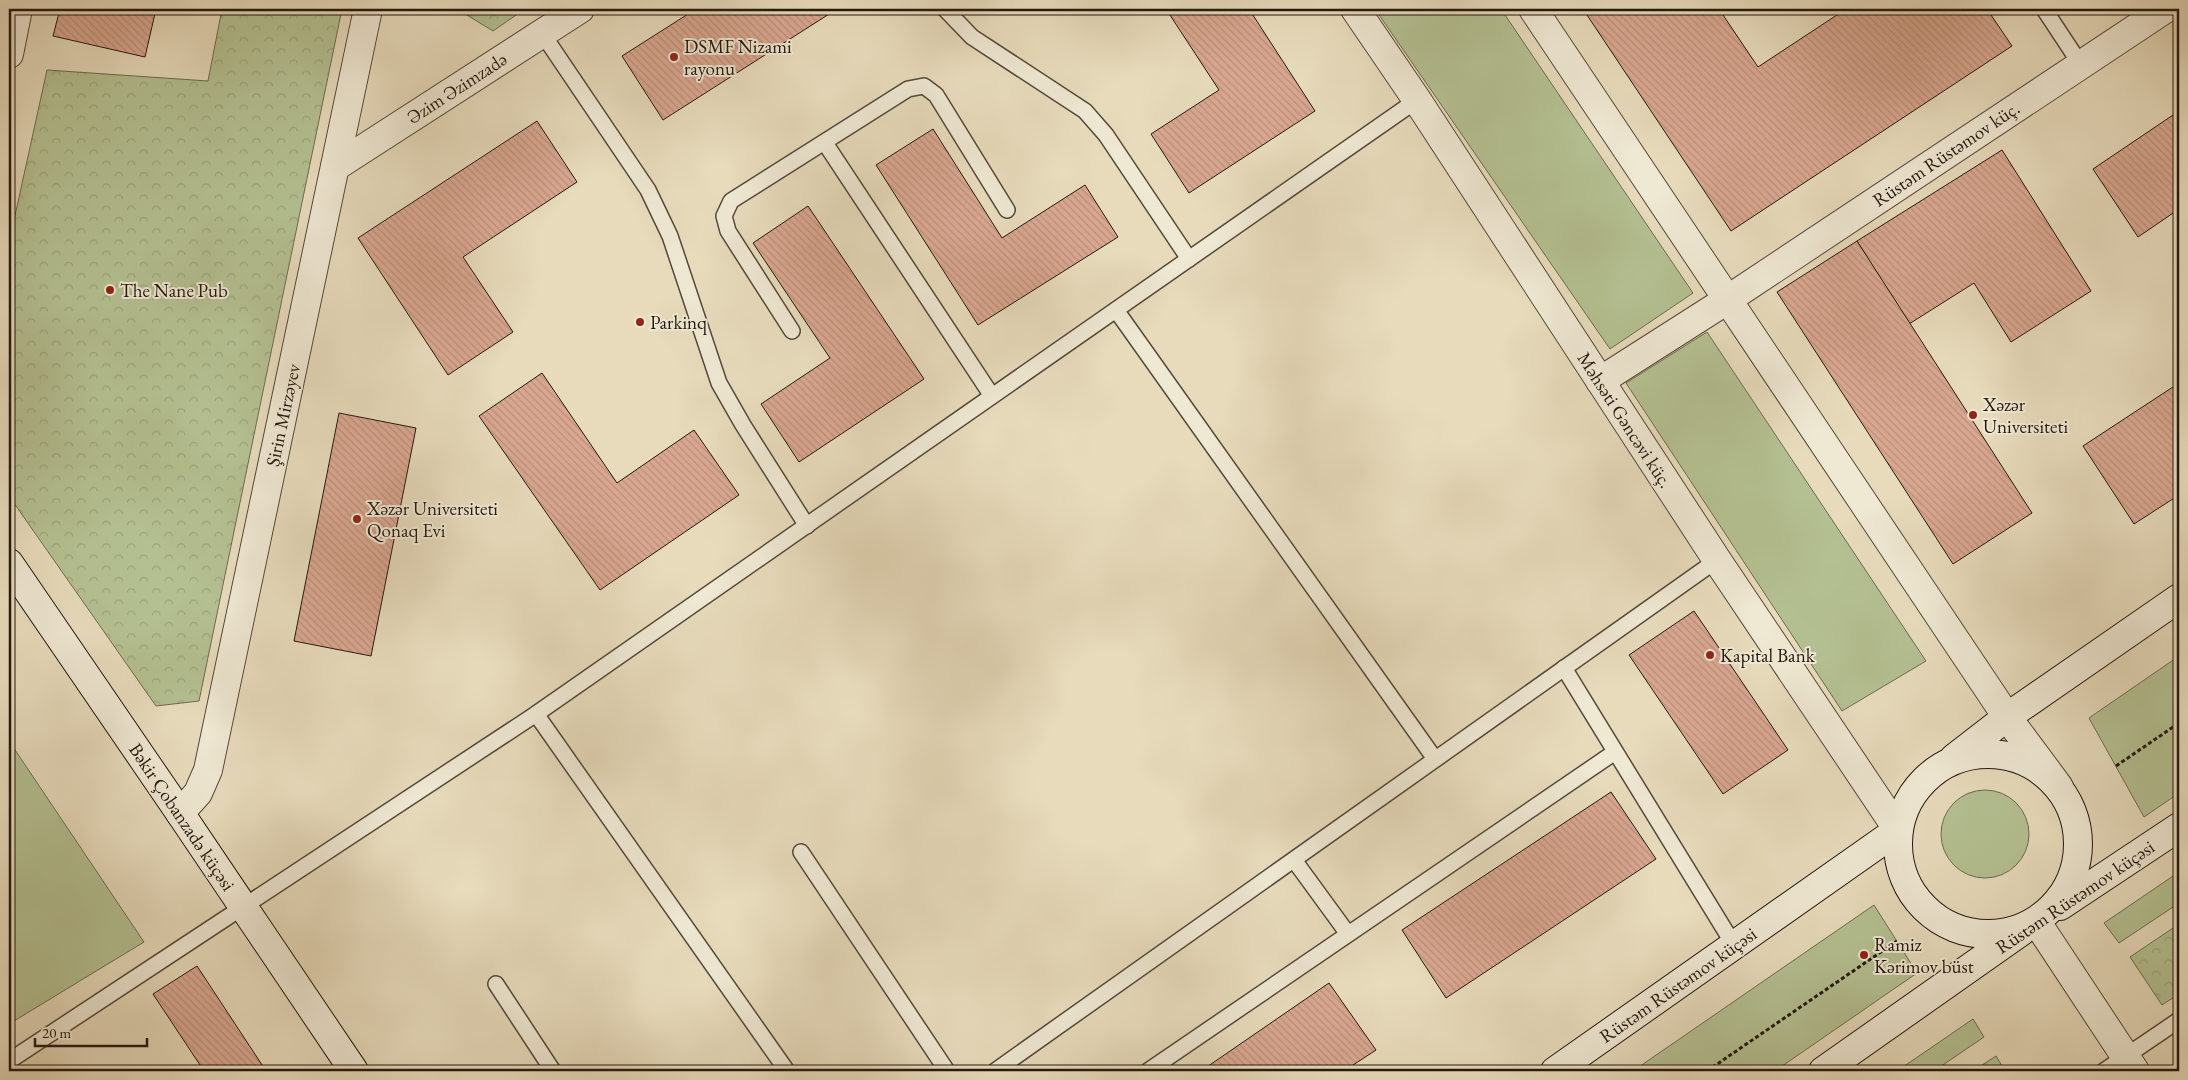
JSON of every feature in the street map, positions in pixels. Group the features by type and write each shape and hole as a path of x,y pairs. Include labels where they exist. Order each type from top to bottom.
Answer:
{"street":[{"path":"9,54 18,9"},
{"name":"Şirin Mirzəyev","path":"180,812 198,793 208,770 368,9"},
{"name":"Əzim Əzimzadə","path":"335,167 580,9"},
{"name":"Məhsəti Gəncəvi küç.","path":"1355,9 1417,100 1717,560 1898,830"},
{"path":"1533,9 2007,718 2059,787 2074,814 2080,845 2074,876 2058,903 2036,921 2004,934 1973,934 1944,923 1922,906 1906,884 1898,857 1898,830 1907,804 1923,782 2007,718 2179,598"},
{"name":"Rüstəm Rüstəmov küç.","path":"1600,381 1727,300 2163,9"},
{"name":"Bəkir Çobanzadə küçəsi","path":"9,563 180,812 354,1071"},
{"path":"1945,764 1974,754 2006,755 2035,767 2059,787"},
{"name":"Rüstəm Rüstəmov küçəsi","path":"1823,1071 2036,921 2179,827"},
{"name":"Rüstəm Rüstəmov küçəsi","path":"1555,1071 1898,830"},
{"path":"2036,921 2122,1066"}],"lane":[{"path":"945,9 972,37 1085,111 1106,135 1189,259"},
{"path":"2044,9 2081,65"},
{"path":"542,34 648,190 670,236 720,384 743,425 807,526"},
{"path":"792,330 728,231 724,216 731,201 908,89 924,86 936,95 1007,210"},
{"path":"9,1061 536,714 1417,100"},
{"path":"825,143 992,396"},
{"path":"1116,310 1435,759"},
{"path":"994,1071 1717,560"},
{"path":"1564,668 1734,945"},
{"path":"536,714 788,1071"},
{"path":"1148,1071 1616,752"},
{"path":"801,852 947,1071"},
{"path":"1294,860 1348,934"},
{"path":"496,984 553,1071"},
{"path":"2122,1066 2179,1020"}],"path":[{"path":"2116,766 2179,723"},
{"path":"1706,1071 1897,941"}],"green space":[{"path":"222,9 342,9 199,701 156,706 9,496 9,243 47,70 208,81"},
{"path":"457,9 525,9 493,31"},
{"path":"1375,9 1501,9 1693,293 1610,349"},
{"path":"1707,332 1926,661 1842,711 1626,383"},
{"path":"2179,656 2179,793 2144,817 2089,718"},
{"path":"9,741 144,942 9,1024"},
{"path":"1985,790 2002,793 2016,803 2026,817 2029,834 2026,851 2016,865 2002,875 1985,878 1968,875 1954,865 1944,851 1941,834 1944,817 1954,803 1968,793"},
{"path":"2179,872 2179,903 2119,943 2104,923"},
{"path":"1874,905 1917,973 1775,1071 1633,1071"},
{"path":"2179,924 2179,994 2162,1005 2130,957"},
{"path":"1973,1019 1984,1037 1934,1071 1897,1071"},
{"path":"1996,1056 2005,1071 1973,1071"}],"building":[{"path":"60,9 156,9 145,57 53,36"},
{"path":"696,9 837,9 663,120 622,56"},
{"path":"1166,9 1249,9 1315,111 1189,193 1151,134 1219,90"},
{"path":"1583,9 1719,9 1758,67 1846,9 1987,9 2012,46 1731,231"},
{"path":"2179,111 2179,209 2138,237 2093,169"},
{"path":"537,121 577,182 463,257 513,332 448,375 358,238"},
{"path":"933,129 1002,238 1085,185 1118,237 978,325 876,165"},
{"path":"2002,150 2091,291 2011,342 1974,283 1909,324 1857,241"},
{"path":"808,206 924,379 799,462 761,404 830,358 753,243"},
{"path":"1857,241 2032,513 1953,564 1777,292"},
{"path":"542,373 617,483 694,430 739,495 600,590 479,416"},
{"path":"2179,383 2179,495 2134,524 2083,446"},
{"path":"339,413 416,428 371,656 294,641"},
{"path":"1694,611 1788,750 1723,794 1629,655"},
{"path":"1611,792 1656,859 1446,998 1402,930"},
{"path":"197,966 266,1071 204,1071 153,994"},
{"path":"1329,983 1376,1050 1344,1071 1201,1071"}],"place":[{"name":"DSMF Nizami rayonu","path":"674,57"},
{"name":"The Nane Pub","path":"110,290"},
{"name":"Parkinq","path":"640,322"},
{"name":"Xəzər Universiteti","path":"1973,415"},
{"name":"Xəzər Universiteti Qonaq Evi","path":"357,519"},
{"name":"Kapital Bank","path":"1710,655"},
{"name":"Ramiz Kərimov büst","path":"1864,955"}]}
